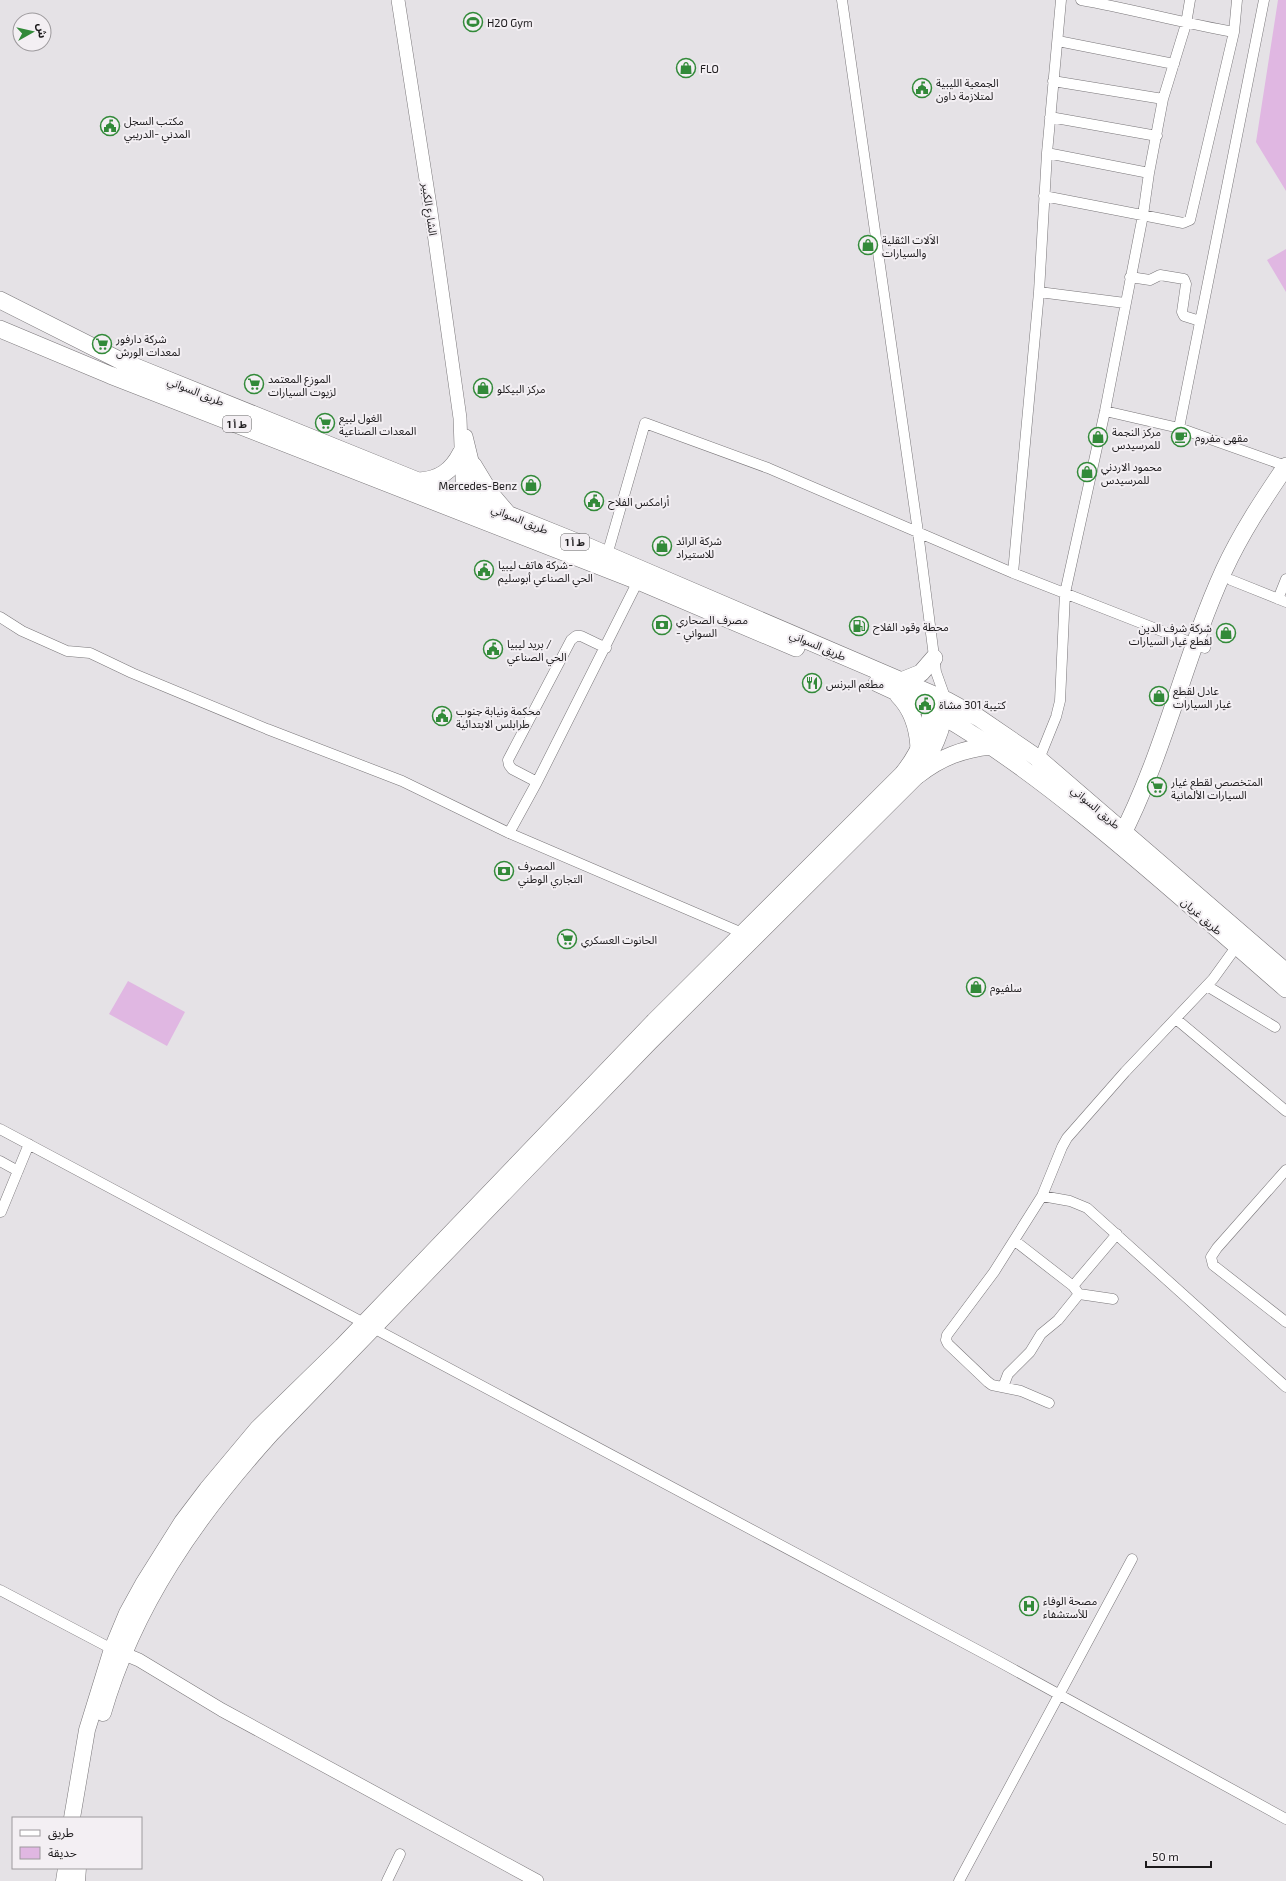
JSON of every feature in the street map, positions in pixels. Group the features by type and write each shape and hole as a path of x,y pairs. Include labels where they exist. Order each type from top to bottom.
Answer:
{"highway":[{"name":"طريق السواني","path":"0,300 108,355 418,481 469,507 638,581 898,685"},
{"name":"طريق السواني","path":"0,329 103,372 469,507 512,517 607,555 898,685 939,705 979,718 1035,767 1126,841"},
{"path":"418,481 440,477 456,463 461,453"},
{"path":"473,465 490,493 512,517"},
{"path":"1126,841 1147,800 1234,550 1253,516 1286,466"},
{"path":"1200,646 1254,533 1286,484"},
{"path":"919,748 917,729 898,685 935,665"},
{"name":"طريق السواني","path":"939,705 991,746 1035,767"},
{"path":"918,775 931,765 950,755 975,748 991,746"},
{"name":"طريق غريان","path":"1126,841 1241,941 1286,989"},
{"name":"طريق غريان","path":"1241,941 1286,972"}],"main road":[{"path":"748,936 902,774 912,761 919,748 939,705"},
{"path":"82,1817 85,1794 99,1727 127,1613 182,1522 207,1489 258,1428 369,1326 654,1021 748,936 918,775 934,748 939,705"},
{"path":"72,1817 87,1730 118,1651"},
{"path":"64,1881 66,1869"},
{"path":"77,1881 78,1869"}],"street":[{"name":"الشارع الكبير","path":"398,0 431,212 460,418 461,453 469,507"},
{"path":"842,0 918,532 939,705"},
{"path":"1013,573 1039,292 1047,153 1061,0"},
{"path":"1081,0 1139,10 1186,24 1234,32"},
{"path":"1139,10 1140,0"},
{"path":"1035,767 1056,717 1060,701 1065,593 1105,411 1143,215 1149,173 1163,99 1186,24 1190,0"},
{"path":"1044,196 1183,223 1190,220 1234,32 1237,0"},
{"path":"1179,428 1264,0"},
{"path":"1058,41 1174,64"},
{"path":"1053,81 1163,99"},
{"path":"1050,117 1157,136"},
{"path":"1047,153 1149,173"},
{"path":"1130,277 1150,280 1160,275 1184,280 1186,284 1182,312 1184,316 1200,321"},
{"path":"1039,292 1125,303"},
{"path":"1105,411 1179,428 1286,466"},
{"name":"الشارع الكبير","path":"460,418 473,465 469,507"},
{"path":"607,555 645,423 768,468 1013,573 1200,646"},
{"path":"1231,580 1282,601 1286,579"},
{"path":"510,833 606,648 638,581"},
{"path":"0,617 22,632 67,651 90,653 132,673 267,730 402,781 510,833 748,936"},
{"path":"537,782 512,769 508,760 571,640 576,636 581,636 606,648"},
{"path":"1049,1402 1021,1391 1003,1388 988,1382 948,1344 946,1340 950,1330 972,1303 1014,1241 1042,1196 1059,1152 1067,1138 1125,1072 1207,986 1241,941"},
{"path":"1207,986 1275,1027"},
{"path":"1176,1019 1286,1111"},
{"path":"0,1129 991,1657 1059,1696 1286,1818"},
{"path":"0,1212 29,1144"},
{"path":"0,1161 18,1171"},
{"path":"1286,1170 1217,1248 1211,1257 1213,1265 1286,1322"},
{"path":"1042,1196 1070,1201 1087,1208 1286,1387"},
{"path":"1003,1388 1008,1374 1030,1352 1041,1334 1058,1320 1076,1290 1117,1234"},
{"path":"1014,1241 1076,1290 1113,1300"},
{"path":"959,1881 1132,1559"},
{"path":"0,1590 118,1651 139,1660 222,1710 537,1881"},
{"path":"387,1881 400,1854"}],"green space":[{"path":"1278,0 1286,0 1286,191 1256,142"},
{"path":"1286,249 1286,292 1267,260"},
{"path":"128,981 185,1012 167,1046 109,1014"}],"place":[{"name":"H2O Gym","path":"473,22"},
{"name":"FLO","path":"686,68"},
{"name":"الجمعية الليبية لمتلازمة داون","path":"922,88"},
{"name":"مكتب السجل المدني -الدريبي","path":"110,126"},
{"name":"الاَلات الثقلية والسيارات","path":"868,245"},
{"name":"شركة دارفور لمعدات الورش","path":"102,344"},
{"name":"الموزع المعتمد لزيوت السيارات","path":"254,384"},
{"name":"مركز البيكلو","path":"483,388"},
{"name":"الغول لبيع المعدات الصناعية","path":"325,423"},
{"name":"مركز النجمة للمرسيدس","path":"1098,437"},
{"name":"مقهى مفروم","path":"1181,437"},
{"name":"محمود الاردني للمرسيدس","path":"1087,472"},
{"name":"Mercedes-Benz","path":"531,485"},
{"name":"أرامكس الفلاح","path":"594,501"},
{"name":"شركة الرائد للاستيراد","path":"662,546"},
{"name":"شركة هاتف ليبيا- الحي الصناعي أبوسليم","path":"484,570"},
{"name":"مصرف الصحاري - السواني","path":"662,625"},
{"name":"محطة وقود الفلاح","path":"859,626"},
{"name":"شركة شرف الدين لقطع غيار السيارات","path":"1226,633"},
{"name":"بريد ليبيا / الحي الصناعي","path":"493,649"},
{"name":"مطعم البرنس","path":"812,683"},
{"name":"عادل لقطع غيار السيارات","path":"1159,696"},
{"name":"كتيبة 301 مشاة","path":"925,704"},
{"name":"محكمة ونيابة جنوب طرابلس الابتدائية","path":"442,716"},
{"name":"المتخصص لقطع غيار السيارات الألمانية","path":"1157,787"},
{"name":"المصرف التجاري الوطني","path":"504,871"},
{"name":"الحانوت العسكري","path":"567,939"},
{"name":"سلفيوم","path":"976,987"},
{"name":"مصحة الوفاء للأستشفاء","path":"1029,1606"}]}
